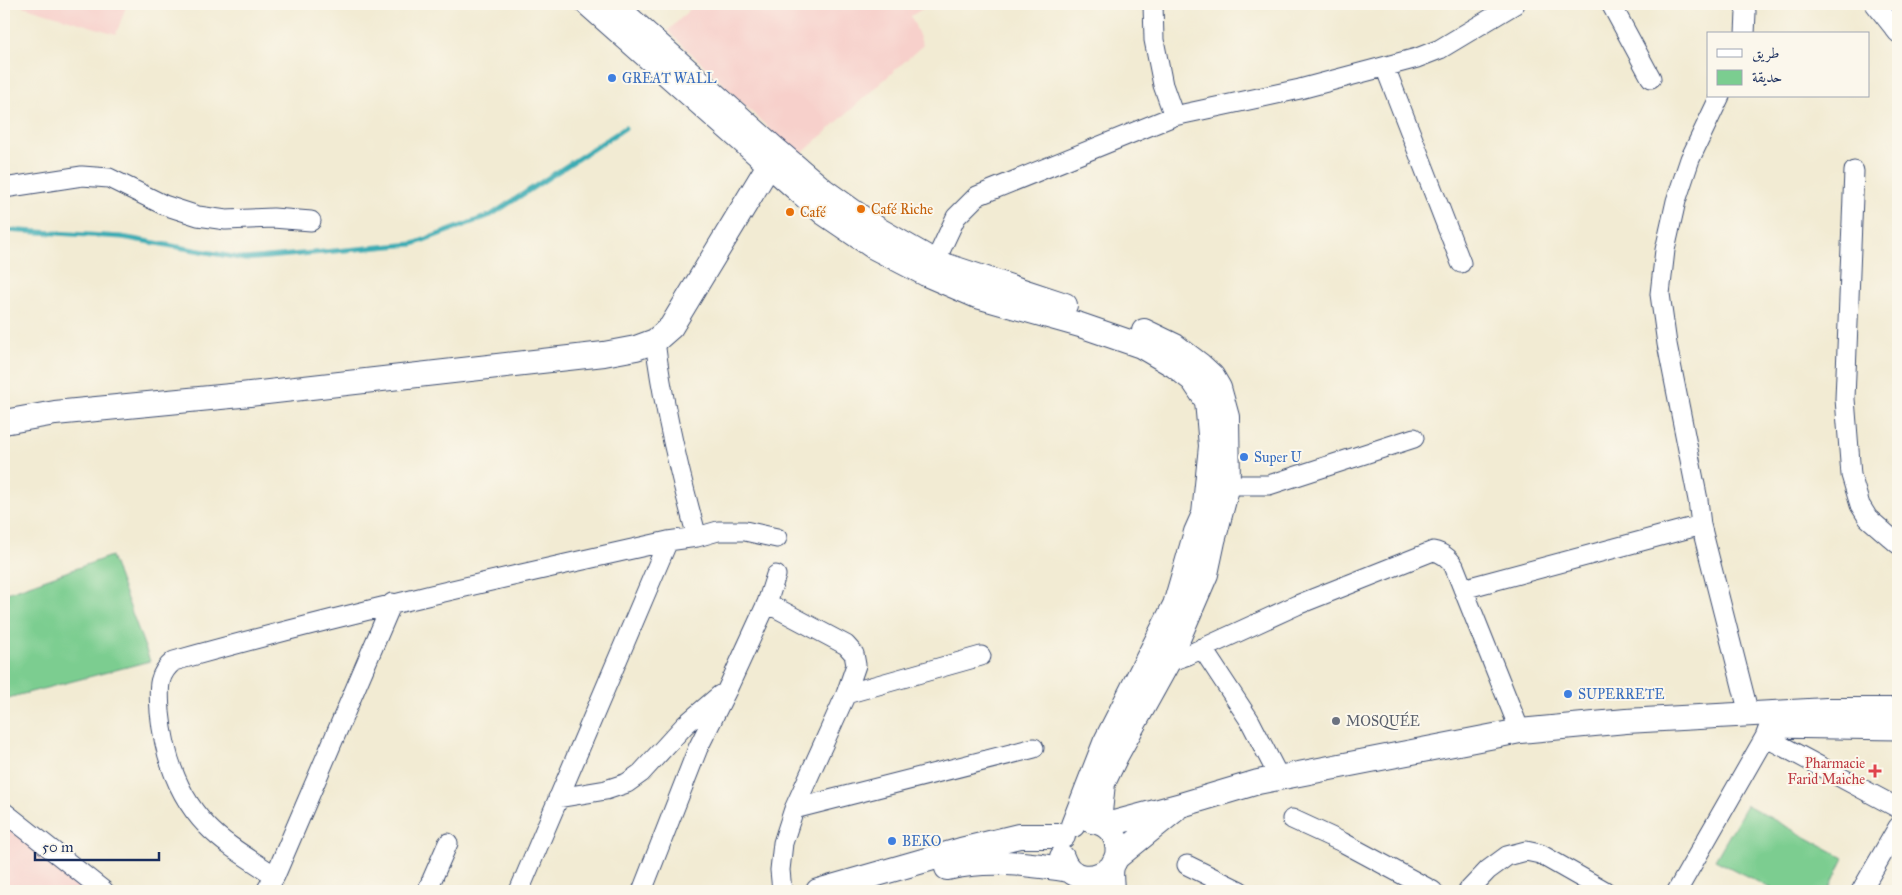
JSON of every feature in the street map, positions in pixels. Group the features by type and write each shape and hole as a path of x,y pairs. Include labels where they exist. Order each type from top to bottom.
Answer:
{"main road":[{"path":"588,4 742,130"},
{"path":"613,4 772,157 824,214 874,247 926,274 977,296 1080,325 1141,346 1175,366 1194,380 1207,401 1211,446 1204,514 1196,532 1175,604 1104,743 1061,848 1063,860 1075,878"},
{"path":"772,157 879,230 934,262 1139,328 1175,346 1212,376 1219,388 1227,417 1228,486 1206,574 1168,662 1103,783 1102,824"},
{"path":"4,422 55,413 241,395 604,354 636,348 655,341 671,327 772,157"},
{"path":"1102,824 1180,805 1258,782 1520,731 1626,721 1749,714 1770,726 1898,710"},
{"path":"863,891 966,864 990,862 1012,862 1075,878 1094,877 1104,873 1180,805"},
{"path":"818,891 961,850 1019,836 1068,831 1086,820 1102,824 1114,834 1118,846 1114,863 1112,891"}],"street":[{"path":"1153,4 1154,40 1163,85 1174,116"},
{"path":"934,262 956,217 977,196 1174,116 1300,89 1418,58 1440,50 1515,4"},
{"path":"1611,4 1651,78"},
{"path":"1744,4 1746,12 1745,32"},
{"path":"1875,4 1898,33"},
{"path":"1385,67 1462,263"},
{"path":"1719,98 1690,160 1676,200 1665,250 1660,294 1667,344 1698,500 1701,525 1749,714"},
{"path":"1854,171 1845,399 1851,474 1860,505 1868,518 1898,544"},
{"path":"4,188 82,176 109,178 164,204 198,216 226,220 273,218 311,221"},
{"path":"655,341 659,371 679,471 697,537"},
{"path":"1228,486 1269,485 1414,438"},
{"path":"1463,589 1701,525"},
{"path":"392,603 270,884 208,827 190,807 177,784 166,748 159,691 160,678 166,667 174,661 392,603 668,541 697,537 718,531 745,531 777,538"},
{"path":"519,891 668,541"},
{"path":"1168,662 1297,605 1432,551 1440,552 1450,560 1463,589 1520,731"},
{"path":"642,891 698,748 767,602 776,575"},
{"path":"767,602 846,645 854,654 856,665 846,694 794,809 783,842 780,870 782,891"},
{"path":"1202,648 1250,721 1279,778"},
{"path":"846,694 981,656"},
{"path":"558,798 606,790 627,783 641,773 685,725 727,690"},
{"path":"1770,726 1898,730"},
{"path":"1770,726 1898,808"},
{"path":"1677,891 1770,726"},
{"path":"794,809 1034,748"},
{"path":"4,812 104,891"},
{"path":"1292,819 1342,842 1433,891"},
{"path":"1861,891 1898,827"},
{"path":"427,891 448,843"},
{"path":"1468,891 1488,870 1506,856 1526,851 1540,854 1605,891"},
{"path":"1187,865 1240,891"}],"shaded area":[{"path":"16,4 127,4 116,34"},
{"path":"695,4 930,4 911,16 923,45 798,157 668,31"},
{"path":"4,825 87,891 4,891"}],"green space":[{"path":"111,556 150,661 4,699 4,594"},
{"path":"1747,805 1844,858 1828,891 1776,891 1715,860"}],"waterway":[{"path":"4,230 122,237 245,259 413,244 491,215 625,128"}],"place":[{"name":"GREAT WALL","path":"612,78"},
{"name":"Café Riche","path":"861,209"},
{"name":"Café","path":"790,212"},
{"name":"Super U","path":"1244,457"},
{"name":"SUPERRETE","path":"1568,694"},
{"name":"MOSQUÉE","path":"1336,721"},
{"name":"Pharmacie Farid Maiche","path":"1875,771"},
{"name":"BEKO","path":"892,841"}]}
